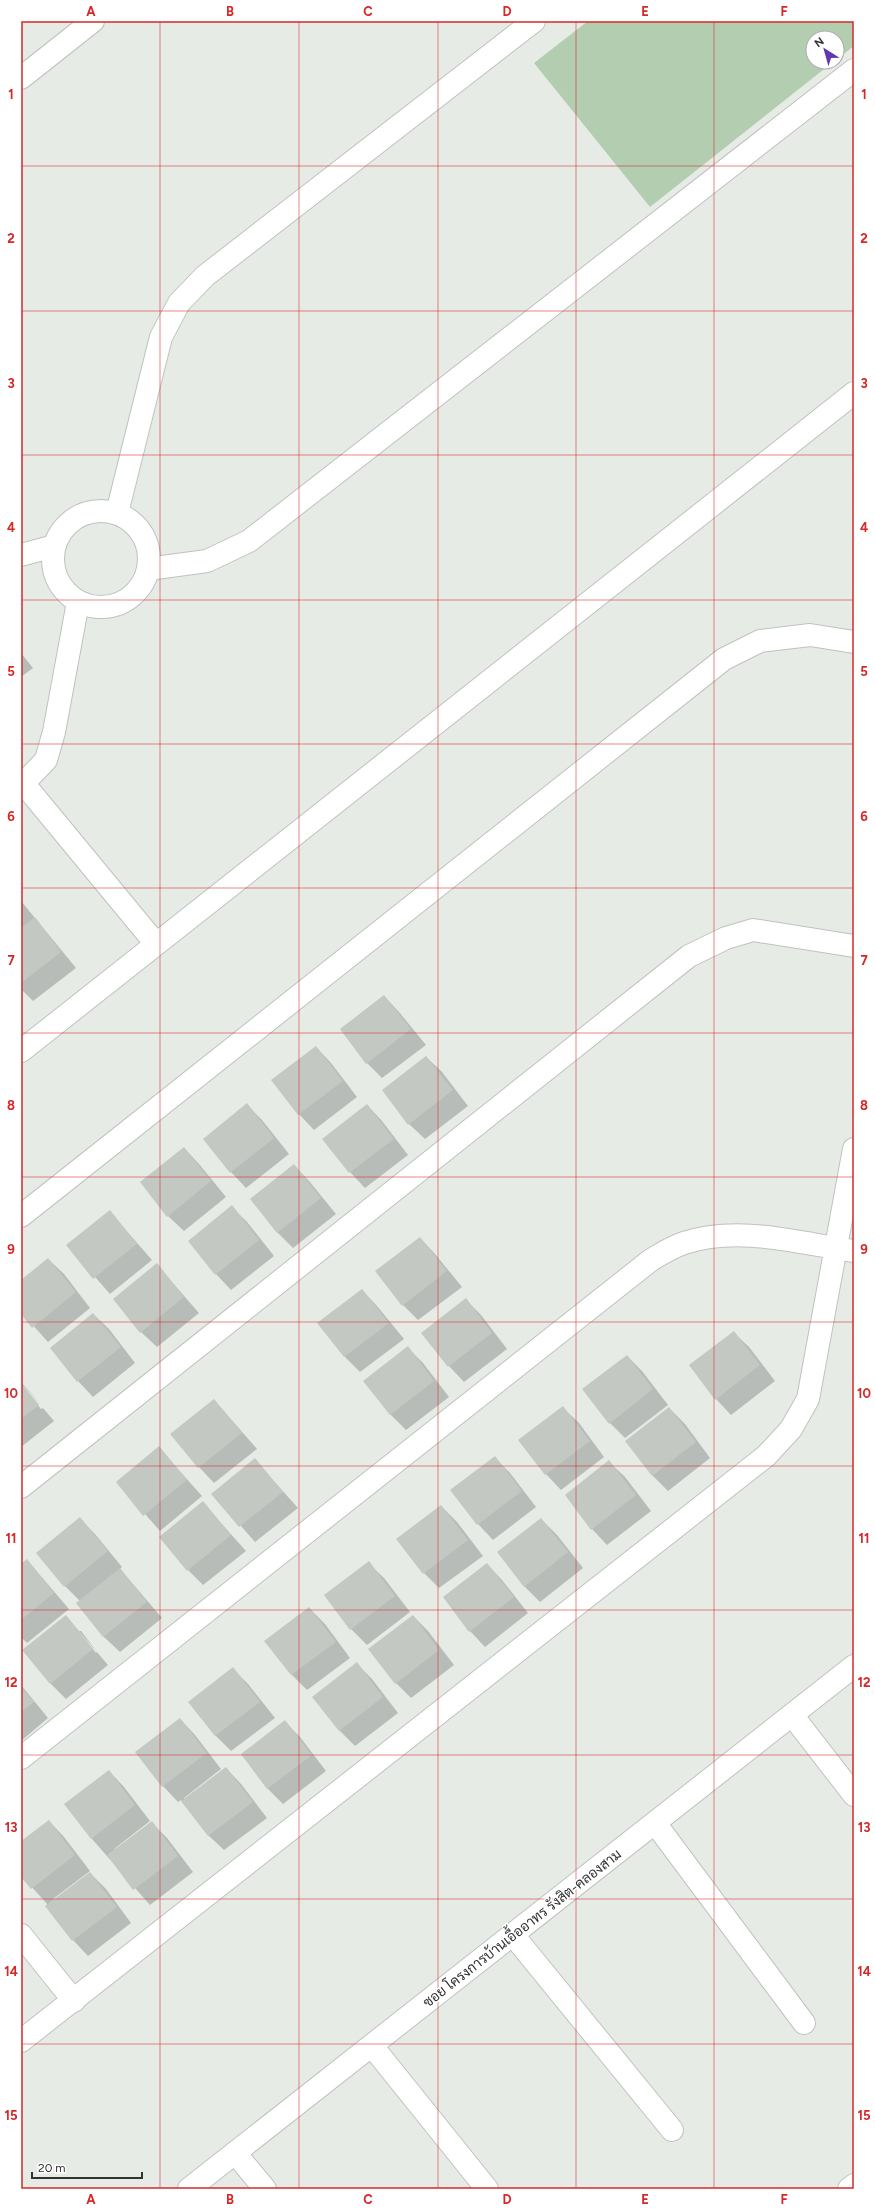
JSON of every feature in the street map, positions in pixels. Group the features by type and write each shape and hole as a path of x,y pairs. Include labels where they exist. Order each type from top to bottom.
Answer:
{"street":[{"path":"21,78 93,21"},
{"path":"117,513 161,337 179,303 205,276 534,21"},
{"path":"148,569 206,561 249,541 854,70"},
{"path":"21,1051 854,393"},
{"path":"91,511 108,511 117,513 132,521 144,536 149,552 148,569 141,585 125,601 109,606 94,608 78,602 59,584 52,563 54,546 62,530 74,518 91,511"},
{"path":"21,543 54,546"},
{"path":"21,555 54,546"},
{"path":"78,602 54,732 46,760 22,785 156,944"},
{"path":"21,1216 724,659 760,641 775,639 810,635 854,642"},
{"path":"21,1487 689,956 726,938 753,930 854,946"},
{"path":"21,2041 74,2001 766,1456 791,1429 808,1399 845,1250 854,1149"},
{"path":"21,1758 651,1260 683,1243 717,1236 752,1235 845,1250"},
{"name":"ซอย โครงการบ้านเอื้ออาทร รังสิต-คลองสาม","path":"189,2189 236,2154 854,1666"},
{"path":"792,1715 854,1795"},
{"path":"655,1823 804,2023"},
{"path":"21,1935 74,2001"},
{"path":"513,1935 672,2130"},
{"path":"372,2046 487,2189"},
{"path":"236,2154 265,2189"},
{"path":"849,2189 854,2185"}],"green space":[{"path":"588,21 854,21 854,46 845,53 845,30 805,30 805,70 823,70 650,207 534,63"}],"building":[{"path":"35,917 61,952 21,983 21,928"},
{"path":"384,995 411,1029 366,1064 340,1029"},
{"path":"316,1046 343,1081 298,1115 271,1080"},
{"path":"426,1056 453,1090 408,1125 382,1090"},
{"path":"247,1103 274,1138 230,1173 203,1139"},
{"path":"367,1104 394,1139 349,1173 322,1139"},
{"path":"184,1147 211,1181 167,1217 140,1182"},
{"path":"294,1164 321,1198 277,1233 250,1199"},
{"path":"232,1205 259,1240 215,1275 188,1241"},
{"path":"110,1210 137,1244 93,1279 66,1245"},
{"path":"420,1237 447,1271 402,1306 375,1271"},
{"path":"48,1258 76,1292 32,1328 21,1314 21,1280"},
{"path":"157,1263 184,1297 140,1333 113,1299"},
{"path":"362,1289 389,1323 344,1357 317,1323"},
{"path":"466,1298 492,1333 448,1367 421,1333"},
{"path":"93,1313 121,1347 77,1382 50,1348"},
{"path":"734,1331 760,1365 715,1400 689,1365"},
{"path":"408,1346 434,1381 390,1415 363,1381"},
{"path":"627,1355 653,1389 609,1424 582,1389"},
{"path":"21,1383 39,1405 21,1419"},
{"path":"214,1399 242,1433 198,1468 170,1434"},
{"path":"563,1406 590,1441 545,1475 518,1440"},
{"path":"669,1407 696,1442 652,1476 625,1441"},
{"path":"159,1446 187,1480 143,1516 116,1482"},
{"path":"495,1456 522,1491 477,1525 450,1490"},
{"path":"255,1458 283,1492 239,1527 211,1494"},
{"path":"609,1460 636,1495 591,1530 565,1495"},
{"path":"203,1501 231,1535 187,1571 159,1537"},
{"path":"441,1505 468,1540 423,1574 396,1539"},
{"path":"80,1517 108,1551 64,1587 36,1553"},
{"path":"541,1518 568,1552 524,1587 497,1552"},
{"path":"27,1559 54,1593 21,1620 21,1564"},
{"path":"369,1561 395,1596 350,1630 324,1595"},
{"path":"487,1563 514,1597 469,1632 443,1597"},
{"path":"120,1568 147,1602 103,1637 76,1603"},
{"path":"309,1607 336,1642 291,1675 264,1641"},
{"path":"66,1615 93,1649 50,1684 22,1650"},
{"path":"413,1615 439,1650 395,1684 368,1649"},
{"path":"357,1662 383,1697 339,1731 312,1697"},
{"path":"233,1667 260,1702 215,1736 188,1702"},
{"path":"21,1687 34,1702 21,1712"},
{"path":"180,1718 207,1753 162,1787 135,1752"},
{"path":"285,1720 312,1755 267,1789 241,1754"},
{"path":"226,1767 253,1802 208,1836 181,1801"},
{"path":"109,1770 135,1805 91,1839 64,1804"},
{"path":"49,1820 75,1855 31,1889 21,1877 21,1841"},
{"path":"152,1821 178,1856 133,1890 107,1855"},
{"path":"90,1872 117,1907 72,1941 45,1906"}]}
